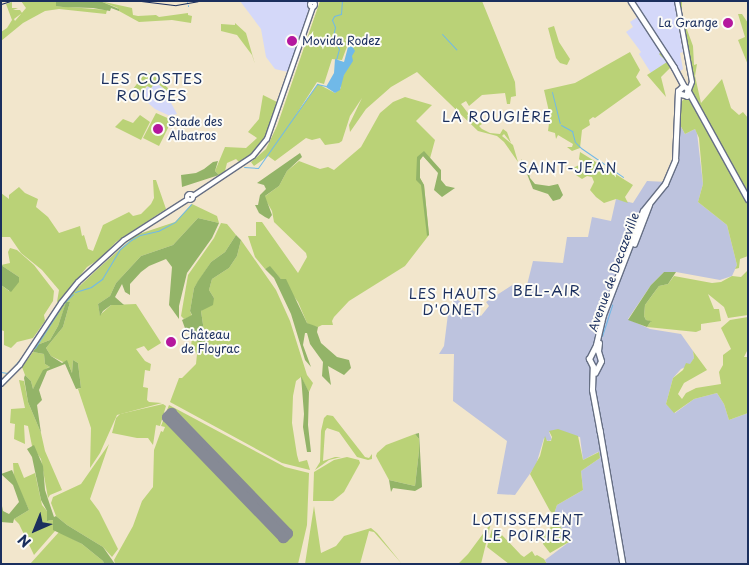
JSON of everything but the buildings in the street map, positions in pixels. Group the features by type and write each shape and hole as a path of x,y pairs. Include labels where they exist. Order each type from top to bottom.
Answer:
{"main road":[{"path":"677,1 692,83 685,91"},
{"path":"1,384 20,365 61,303 78,282 124,240 253,156 267,139 312,4"},
{"path":"633,4 672,64 685,91 694,100 748,198"},
{"name":"Avenue de Decazeville","path":"593,354 603,315 639,221 648,203 664,184 675,160 676,122 685,91"},
{"name":"Avenue de Decazeville","path":"600,356 599,345 606,314 655,195"},
{"path":"600,433 595,383 598,365 601,362 600,356 593,354 589,358 592,364 594,400 623,564"},
{"path":"592,364 598,365"}],"shaded area":[{"path":"240,1 311,1 294,59 288,72 275,69 266,57 261,29"},
{"path":"634,1 674,1 683,52 680,53 683,69 679,72 671,60 651,73 639,54 641,52 626,32 633,27 630,22 642,14"},
{"path":"156,82 170,95 168,101 170,101 177,114 170,116 155,109 140,96 148,86 151,88"},
{"path":"679,123 685,134 695,129 697,133 703,184 698,202 727,225 737,265 732,276 720,280 676,272 664,272 651,285 628,319 650,329 681,334 693,351 694,358 690,365 681,369 673,378 666,404 675,413 694,399 717,393 724,404 729,420 748,413 748,564 547,564 545,560 569,542 554,514 557,505 583,490 581,471 600,458 598,452 583,460 580,437 549,432 552,440 548,441 544,438 536,465 515,495 497,494 507,441 453,401 454,354 439,354 444,346 448,314 455,298 481,316 489,306 486,302 514,284 526,289 533,261 563,263 567,237 588,237 592,217 611,221 616,199 633,203 647,181 667,182 676,161"}],"green space":[{"path":"21,1 56,1 56,6 107,10 106,14 59,9 45,11 23,23 1,41 1,32 7,28 12,20 6,4 12,2 12,8 18,8 13,10 20,10 22,13 26,8"},
{"path":"56,1 100,1 119,9 119,11 111,8 110,11 56,6"},
{"path":"100,1 132,8 133,15 138,16 156,15 159,17 188,13 188,15 192,16 191,23 172,20 139,22 119,11 118,8"},
{"path":"320,1 482,1 515,82 516,96 511,97 510,104 507,104 505,93 482,95 469,106 466,101 461,104 477,125 480,122 482,124 479,126 482,129 490,133 500,134 503,129 507,132 511,143 504,134 502,136 513,145 518,162 504,142 497,136 478,131 417,72 391,87 366,109 350,132 349,125 362,98 350,116 342,141 339,143 325,145 320,138 312,140 306,138 275,161 268,156 254,166 251,162 266,149 277,126","holes":["348,44 352,46 352,56 341,81 341,88 335,93 318,84 294,118 317,82 324,84 332,59 342,60"]},
{"path":"738,14 742,14 748,23 748,65 738,40 745,37"},
{"path":"683,18 693,46 694,65 697,64 695,76 701,103 722,79 731,108 739,115 743,112 748,118 748,195 690,93 693,83"},
{"path":"235,23 246,33 255,64 252,55 237,35 221,31 221,24 235,25"},
{"path":"554,26 559,42 570,59 567,65 560,63 556,58 548,28"},
{"path":"662,51 672,66 661,77 666,97 647,75 667,62 659,54"},
{"path":"630,52 640,70 636,77 641,85 595,118 593,117 589,120 590,125 582,130 580,148 572,151 567,147 572,147 573,144 558,135 556,139 555,133 548,131 550,116 544,90 575,83"},
{"path":"146,72 152,74 169,89 167,91 156,82 151,88 147,86 140,94 133,89"},
{"path":"263,95 279,103 266,139 254,153 240,163 236,159 227,163 225,171 219,175 215,171 225,147 246,148 257,138 248,132 259,119"},
{"path":"405,97 432,105 416,121 435,140 429,162 423,156 420,160 420,178 424,185 429,235 405,266 349,301 334,317 333,325 312,326 307,323 298,302 281,279 270,267 265,269 255,257 248,236 256,236 256,222 262,222 298,273 307,257 306,253 274,222 272,211 264,197 279,186 287,171 299,161 320,169 328,167 334,170 361,147 380,113 393,102"},
{"path":"686,97 690,97 748,203 748,256 740,259 739,268 735,269 737,265 727,225 698,202 703,184 699,138 695,129 685,134 678,121 681,102"},
{"name":"Stade des Albatros","path":"156,113 172,120 159,146 143,138"},
{"path":"140,115 150,122 141,140 115,127 123,119 133,123"},
{"path":"424,151 441,170 441,180 446,186 455,188 442,197 434,190 438,173 423,156 420,160 420,178 424,185 429,235 427,236 421,185 416,180 417,157"},
{"path":"580,152 633,185 625,197 628,203 616,199 604,203 596,197 590,190 594,182 592,177 587,176 582,179 576,175 573,168 583,163 579,159"},
{"path":"300,153 302,157 287,171 279,186 265,196 272,215 269,219 265,217 259,213 255,205 258,205 260,195 266,189 264,185 257,183"},
{"path":"521,159 527,166 530,178 535,184 549,186 558,184 563,195 560,199 553,201 548,194 533,189"},
{"path":"218,161 215,171 219,175 182,187 181,175 196,173 213,162"},
{"path":"153,180 156,180 166,209 116,242 101,258 87,267 60,301 57,302 59,290 42,270 21,253 10,237 1,237 1,193 9,199 9,195 19,187 25,193 38,199 36,207 48,217 59,233 80,226 88,249 93,251 103,225 129,212 133,216 141,214 151,204 154,198"},
{"path":"192,204 217,216 219,223 198,218 173,245 141,256 116,283 110,296 98,304 100,315 111,305 136,304 160,341 161,343 148,351 144,346 136,349 145,361 151,364 150,371 145,370 143,387 148,388 147,400 149,402 162,403 117,415 100,453 90,468 91,428 78,389 81,388 78,363 73,360 72,373 69,365 51,356 46,348 63,327 70,302 66,303 58,326 50,340 37,345 70,295 101,266 136,235 175,222"},
{"path":"198,218 219,223 212,238 187,273 179,306 179,319 169,305 172,267 166,259 149,266 141,272 130,284 130,295 125,292 122,284 115,297 124,305 111,305 100,316 98,304 110,296 116,283 141,256 173,245"},
{"path":"221,223 227,224 236,235 225,252 211,262 194,288 190,311 192,316 184,319 181,316 188,275 214,238"},
{"path":"236,235 241,240 237,256 229,268 212,279 209,290 214,298 213,305 201,311 206,345 203,347 186,331 182,320 192,315 190,311 194,288 198,281 211,262 225,252"},
{"path":"241,240 276,290 290,321 307,375 313,383 309,392 301,377 296,381 293,396 292,423 299,462 307,460 310,470 282,463 170,402 179,378 182,378 196,364 197,354 191,347 192,337 203,347 206,345 201,311 214,298 209,290 212,279 229,268 237,256"},
{"path":"10,248 17,250 34,265 54,291 53,301 44,315 45,321 33,338 17,342 11,348 4,345 4,331 1,330 1,285 9,291 19,277 1,265 10,263 8,252"},
{"path":"748,256 748,315 728,318 724,307 708,294 714,309 719,309 721,321 701,324 701,330 696,332 647,327 651,321 646,320 644,316 645,305 659,286 668,284 674,276 712,283 721,282 732,276 741,277 747,271"},
{"path":"1,265 19,277 19,282 11,292 1,285"},
{"path":"270,266 281,279 286,279 307,323 318,327 317,332 321,343 337,357 349,360 351,368 344,375 328,366 331,385 322,376 323,362 310,344 307,333 305,333 303,345 311,367 305,360 291,314 274,278 265,269"},
{"path":"664,272 676,272 668,284 659,286 645,305 644,316 646,320 651,321 647,327 628,320 651,285"},
{"path":"66,302 70,302 63,327 46,348 51,356 62,363 67,360 72,373 73,360 78,363 81,388 76,389 65,364 47,371 39,390 42,400 37,405 41,433 28,402 24,378 25,375 31,381 33,389 43,370 50,367 45,364 44,354 33,352 37,345 50,340 58,326"},
{"path":"748,317 748,349 744,357 748,357 748,413 729,420 724,404 717,393 694,399 674,413 666,404 673,378 683,370 686,363 690,364 694,358 693,351 707,370 684,383 678,394 682,399 686,393 696,388 721,384 719,372 723,365 723,355 731,349 721,328 730,320"},
{"path":"33,352 44,354 45,364 50,367 47,368 33,389 31,381 25,375 22,367"},
{"path":"301,376 309,392 308,425 311,452 307,452 303,427 304,414"},
{"path":"19,380 24,381 28,402 41,433 45,451 62,490 50,495 48,498 41,459 32,446 28,426 24,425 25,444 14,439 15,424 10,423 11,409 25,408"},
{"path":"163,404 166,406 160,426 156,425 153,445 148,438 137,438 112,433 116,418 120,414"},
{"path":"169,405 285,467 309,473 307,525 298,564 115,564 114,560 133,526 142,501 153,487 154,450 161,431 163,432 165,427 161,426"},
{"path":"327,415 333,416 365,457 369,458 372,454 372,459 368,460 357,457 339,432 327,428 325,431 323,461 341,457 329,460 315,470 320,462 321,431 324,418"},
{"path":"558,429 578,436 583,460 599,452 600,458 581,471 583,490 557,505 554,514 550,511 530,474 540,456 545,436 547,441 551,441 552,437 549,431"},
{"path":"419,433 422,487 415,491 393,488 391,492 389,480 415,486 419,439 415,434"},
{"path":"415,434 419,439 419,451 415,486 389,480 376,456 377,453 386,445"},
{"path":"109,444 90,499 99,511 118,549 112,557 103,547 56,516 51,503 53,497 81,484"},
{"path":"34,445 43,466 45,490 54,517 56,516 103,547 115,564 104,564 103,561 82,544 53,530 53,520 47,521 47,511 41,500 32,457 27,449"},
{"path":"347,457 359,460 360,463 344,492 333,501 313,501 314,472 334,460"},
{"path":"13,463 18,463 24,478 35,473 42,505 47,511 48,521 53,520 55,531 34,555 19,524 14,519 29,510 14,478"},
{"path":"12,470 29,510 14,519 13,523 1,522 1,501 3,511 9,514 19,502 13,485 1,474"},
{"path":"314,506 321,553 336,546 344,536 371,528 402,564 374,532 369,531 360,564 305,564"},
{"path":"558,522 569,542 550,553 543,544 544,541 537,537"},
{"path":"491,523 481,564 458,564 468,554"},
{"path":"492,529 501,534 524,557 532,551 535,556 537,555 544,559 547,564 509,564 487,547"},
{"path":"59,532 82,544 103,561 104,564 30,564"}],"water":[{"path":"352,46 355,51 352,56 353,61 344,75 340,90 335,93 326,87 334,73 335,59 344,62 348,47"}],"waterway":[{"path":"336,60 339,49 333,36 335,27 332,20 334,16 341,14 342,1"},
{"path":"442,34 456,49"},
{"path":"244,167 258,168 317,84 326,86"},
{"path":"552,92 560,123"},
{"path":"561,125 572,131 575,142 581,148 623,177"},
{"path":"75,292 91,287 102,279 120,249 131,240 140,235 158,231 175,222 191,204"},
{"path":"35,348 63,304 73,294"},
{"path":"602,336 612,305"},
{"path":"1,372 7,373 10,371 30,347"}],"runway":[{"path":"171,413 287,533 283,537 167,417 171,413"}],"railway":[{"path":"1,4 10,1"},
{"path":"141,1 176,5 198,1"}],"place":[{"name":"La Grange","path":"728,23"},
{"name":"Movida Rodez","path":"292,41"},
{"name":"Stade des Albatros","path":"158,129"},
{"name":"Château de Floyrac","path":"171,342"}],"district":[{"name":"LES COSTES ROUGES","path":"152,86"},
{"name":"LA ROUGIÈRE","path":"497,117"},
{"name":"SAINT-JEAN","path":"568,168"},
{"name":"BEL-AIR","path":"547,290"},
{"name":"LES HAUTS D'ONET","path":"453,302"},
{"name":"LOTISSEMENT LE POIRIER","path":"528,528"}]}
